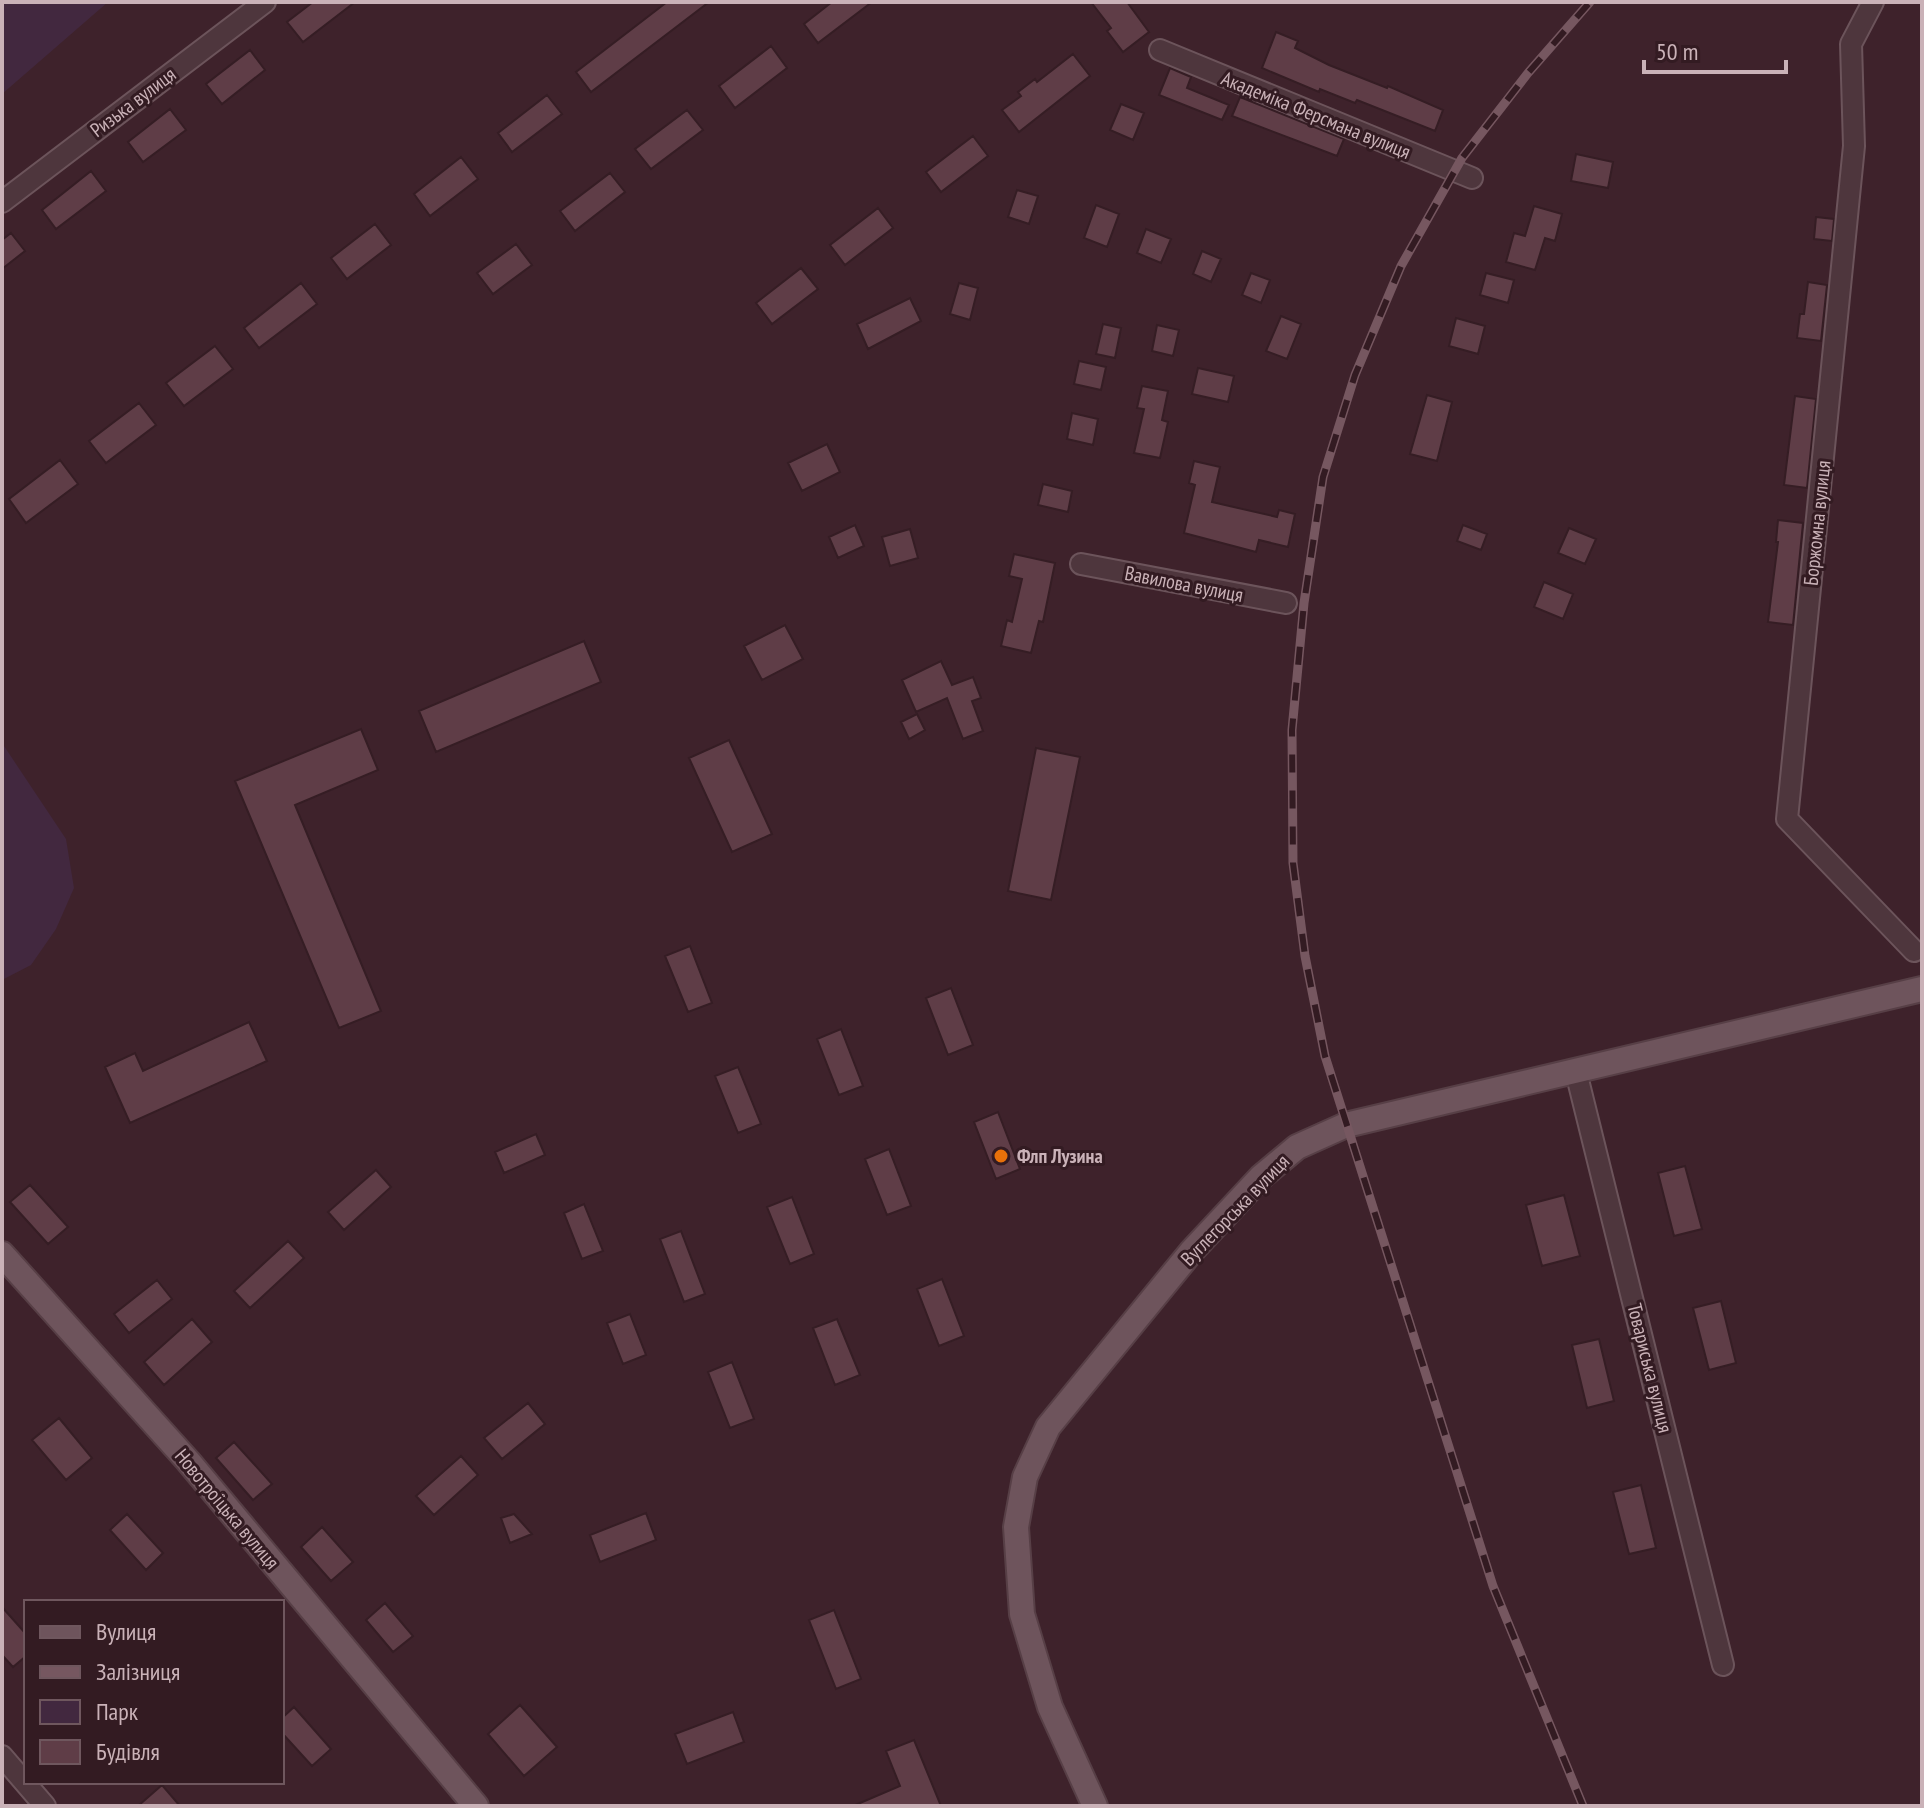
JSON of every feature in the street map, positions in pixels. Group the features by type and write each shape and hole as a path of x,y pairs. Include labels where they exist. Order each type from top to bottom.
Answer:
{"main road":[{"name":"Вуглегорська вулиця","path":"1095,1806 1050,1707 1022,1614 1016,1527 1025,1477 1048,1427 1191,1252 1261,1177 1297,1147 1346,1125 1922,989"},
{"name":"Новотроїцька вулиця","path":"2,1254 188,1461 476,1806"}],"street":[{"name":"Ризька вулиця","path":"2,202 265,2"},
{"name":"Боржомна вулиця","path":"1873,2 1851,44 1854,146 1787,819 1914,951"},
{"name":"Академіка Ферсмана вулиця","path":"1160,50 1472,178"},
{"name":"Вавилова вулиця","path":"1081,564 1286,603"},
{"name":"Товариська вулиця","path":"1576,1072 1723,1665"},
{"path":"2,1756 24,1782"},
{"path":"26,1784 45,1806"}],"green space":[{"path":"2,2 108,2 2,94"},
{"path":"2,743 66,839 74,888 56,929 31,965 2,980"}],"building":[{"path":"313,2 355,2 303,42 287,22"},
{"path":"667,2 709,2 591,92 576,72"},
{"path":"832,2 872,2 818,43 804,24"},
{"path":"1091,2 1127,2 1149,32 1123,52 1107,31 1111,28"},
{"path":"1276,32 1298,41 1295,48 1329,65 1443,110 1435,131 1357,100 1355,103 1320,89 1319,92 1262,68"},
{"path":"771,46 787,68 735,108 719,86"},
{"path":"250,50 265,70 222,104 206,84"},
{"path":"1073,54 1090,76 1019,132 1002,110 1021,96 1018,92 1035,79 1037,82"},
{"path":"1170,68 1191,77 1187,88 1229,105 1222,120 1159,95"},
{"path":"547,95 562,114 512,152 498,133"},
{"path":"1240,97 1344,139 1337,156 1232,116"},
{"path":"1121,104 1144,113 1133,140 1110,130"},
{"path":"170,109 186,130 143,162 128,142"},
{"path":"687,110 703,130 651,169 635,149"},
{"path":"973,136 988,156 941,192 926,172"},
{"path":"1576,154 1613,162 1608,188 1571,181"},
{"path":"461,157 478,179 430,216 414,194"},
{"path":"91,171 106,191 56,229 42,210"},
{"path":"610,173 625,192 575,231 560,211"},
{"path":"1017,190 1038,196 1029,224 1008,217"},
{"path":"1096,205 1119,214 1107,247 1084,238"},
{"path":"1534,206 1562,214 1555,241 1545,238 1535,270 1506,262 1514,233 1525,236"},
{"path":"878,208 893,228 845,265 830,245"},
{"path":"1816,217 1834,219 1832,241 1814,239"},
{"path":"375,224 391,245 347,279 331,258"},
{"path":"1146,229 1171,239 1161,263 1137,253"},
{"path":"11,233 25,251 2,269 2,240"},
{"path":"516,244 532,265 493,294 477,273"},
{"path":"1202,251 1221,259 1211,282 1193,274"},
{"path":"801,268 818,289 772,324 756,303"},
{"path":"1251,273 1270,280 1261,303 1242,295"},
{"path":"1486,273 1514,280 1508,303 1480,295"},
{"path":"1808,282 1827,285 1821,341 1797,338"},
{"path":"301,283 317,304 259,348 244,328"},
{"path":"959,283 978,288 970,320 950,314"},
{"path":"910,298 921,321 868,349 857,324"},
{"path":"1281,316 1301,324 1287,359 1266,351"},
{"path":"1456,318 1485,326 1478,354 1449,346"},
{"path":"1103,324 1121,328 1115,358 1096,354"},
{"path":"1157,325 1179,330 1173,356 1152,351"},
{"path":"215,346 233,369 184,406 166,383"},
{"path":"1079,361 1106,367 1101,390 1074,384"},
{"path":"1198,368 1234,376 1228,402 1192,394"},
{"path":"1142,386 1168,391 1162,420 1168,422 1160,458 1134,453 1144,409 1137,408"},
{"path":"1427,395 1452,402 1437,461 1410,454"},
{"path":"1795,396 1816,399 1807,488 1784,485"},
{"path":"139,403 156,425 106,463 89,441"},
{"path":"1072,413 1098,419 1093,445 1067,439"},
{"path":"827,444 840,472 802,491 788,463"},
{"path":"60,460 78,484 26,523 9,499"},
{"path":"1194,461 1220,467 1212,502 1277,517 1279,510 1295,514 1288,547 1259,540 1256,552 1184,533 1195,485 1189,483"},
{"path":"1043,484 1072,491 1068,512 1038,505"},
{"path":"1778,520 1803,523 1793,625 1768,622"},
{"path":"855,525 864,546 838,558 829,537"},
{"path":"1463,525 1487,534 1481,550 1457,541"},
{"path":"1569,528 1596,539 1585,564 1558,553"},
{"path":"910,529 918,558 890,566 882,537"},
{"path":"1014,554 1055,563 1043,622 1039,621 1031,653 1001,646 1007,620 1012,622 1022,579 1009,576"},
{"path":"1544,582 1573,594 1563,619 1534,607"},
{"path":"785,625 803,659 762,680 744,646"},
{"path":"584,641 601,682 436,752 419,711"},
{"path":"941,661 952,685 973,677 981,698 972,701 983,731 963,739 947,698 916,712 902,680"},
{"path":"917,714 925,730 909,739 901,722"},
{"path":"361,729 378,770 295,805 381,1011 339,1028 235,781"},
{"path":"729,740 772,834 732,852 689,758"},
{"path":"1036,748 1080,757 1051,900 1008,891"},
{"path":"690,946 712,1003 688,1012 665,956"},
{"path":"951,988 973,1045 948,1055 926,998"},
{"path":"249,1022 267,1061 130,1123 105,1067 135,1053 143,1071"},
{"path":"841,1029 863,1086 839,1095 817,1039"},
{"path":"738,1067 761,1124 738,1133 715,1076"},
{"path":"998,1112 1020,1169 996,1179 974,1122"},
{"path":"536,1134 545,1155 504,1173 495,1152"},
{"path":"889,1149 911,1206 887,1215 865,1159"},
{"path":"1685,1166 1702,1229 1674,1236 1658,1173"},
{"path":"376,1170 391,1187 344,1230 328,1212"},
{"path":"30,1185 68,1227 48,1244 10,1202"},
{"path":"1564,1195 1580,1256 1542,1266 1526,1205"},
{"path":"792,1197 814,1254 790,1264 767,1207"},
{"path":"584,1204 603,1251 582,1259 564,1213"},
{"path":"681,1231 705,1294 684,1302 660,1239"},
{"path":"288,1241 304,1258 250,1308 234,1291"},
{"path":"942,1279 964,1336 939,1346 917,1289"},
{"path":"157,1280 172,1299 129,1333 114,1314"},
{"path":"1721,1301 1736,1363 1709,1370 1693,1308"},
{"path":"630,1314 646,1355 623,1364 607,1323"},
{"path":"192,1319 212,1342 164,1385 144,1362"},
{"path":"837,1319 860,1375 835,1385 813,1328"},
{"path":"1599,1339 1614,1401 1587,1408 1572,1345"},
{"path":"732,1362 754,1419 730,1428 708,1372"},
{"path":"528,1403 545,1424 502,1459 484,1438"},
{"path":"59,1418 92,1458 66,1480 32,1440"},
{"path":"234,1442 272,1484 253,1500 216,1458"},
{"path":"461,1456 478,1475 434,1515 416,1496"},
{"path":"1641,1485 1656,1548 1629,1554 1613,1492"},
{"path":"646,1513 656,1540 600,1562 590,1535"},
{"path":"127,1514 163,1553 146,1570 110,1530"},
{"path":"514,1514 532,1534 510,1543 501,1518"},
{"path":"322,1527 353,1562 331,1581 301,1547"},
{"path":"385,1603 413,1636 393,1652 366,1620"},
{"path":"2,1607 24,1632 24,1658 13,1667 2,1655"},
{"path":"834,1610 861,1679 836,1689 809,1620"},
{"path":"520,1705 557,1747 524,1776 488,1734"},
{"path":"294,1707 331,1749 312,1766 284,1735 284,1716"},
{"path":"733,1712 744,1742 687,1764 675,1734"},
{"path":"914,1740 941,1806 853,1806 900,1786 886,1751"},
{"path":"162,1785 180,1806 138,1806"}],"railway":[{"path":"1583,1806 1493,1586 1325,1056 1305,956 1293,863 1292,730 1304,603 1323,477 1355,375 1401,266 1462,158 1528,73 1590,2"}],"place":[{"name":"Флп Лузина","path":"1001,1156"}]}
